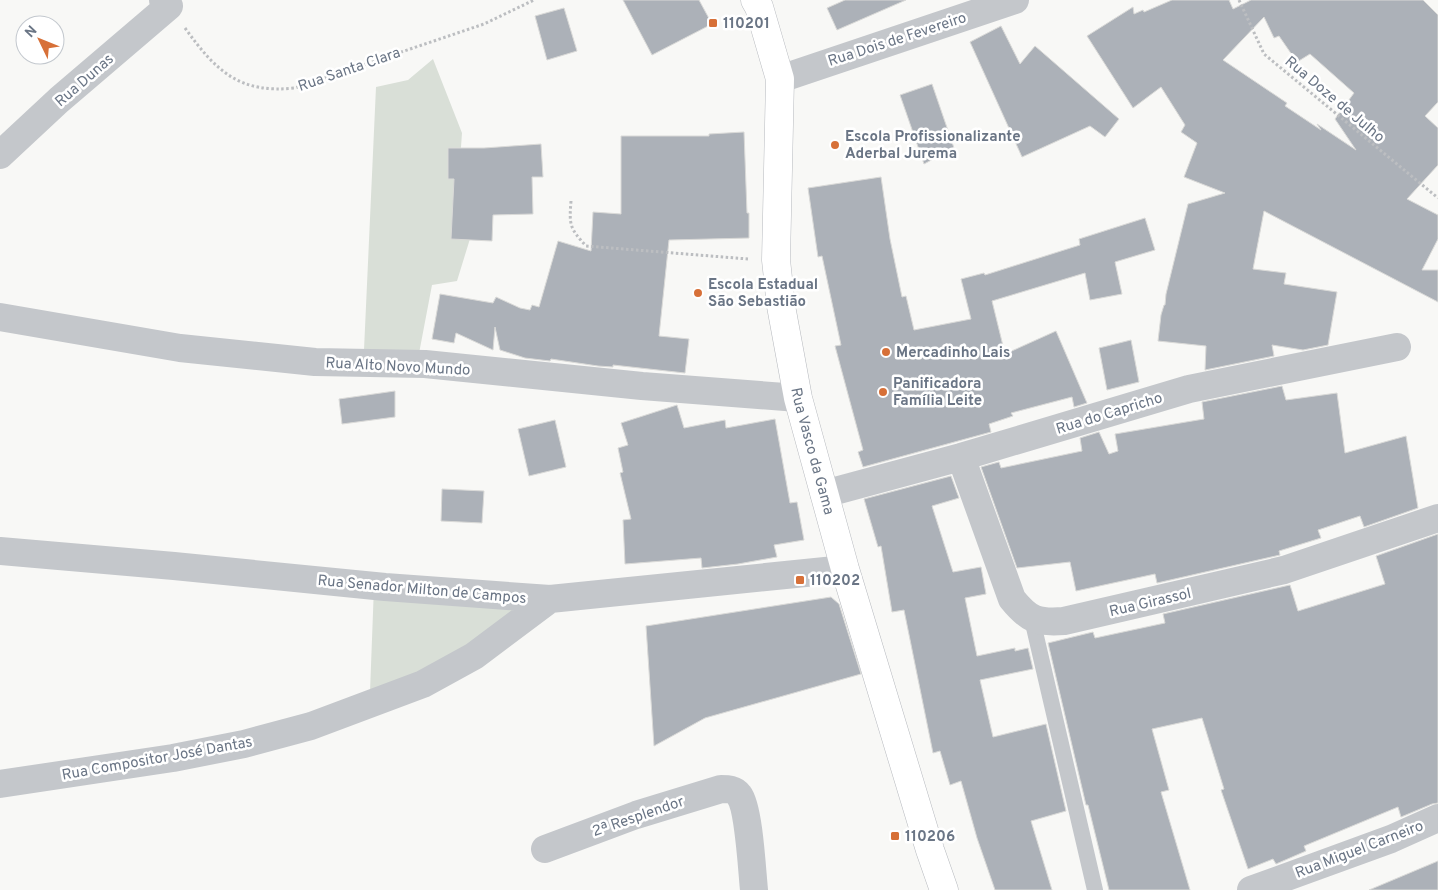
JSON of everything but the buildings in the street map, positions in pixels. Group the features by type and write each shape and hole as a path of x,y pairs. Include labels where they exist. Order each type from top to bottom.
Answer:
{"main road":[{"name":"Rua Vasco da Gama","path":"755,0 780,79 776,260 781,306 798,398 845,569 930,850 944,890"}],"street":[{"name":"Rua Dois de Fevereiro","path":"780,79 1015,0"},
{"name":"Rua Dunas","path":"0,155 166,3"},
{"name":"Rua Alto Novo Mundo","path":"0,317 180,348 315,362 425,364 642,386 798,398"},
{"name":"Rua do Capricho","path":"824,494 960,457 1189,389 1397,347"},
{"path":"960,457 1012,599 1032,619"},
{"name":"Rua Girassol","path":"1032,619 1045,623 1064,621 1284,570 1438,518"},
{"name":"Rua Senador Milton de Campos","path":"0,551 174,566 385,588 550,599 845,569"},
{"name":"Rua Compositor José Dantas","path":"0,784 182,757 244,744 311,726 423,684 474,656 550,599"},
{"name":"2ª Resplendor","path":"545,849 655,809 722,789 733,790 739,795 743,805 750,847 754,890"},
{"name":"Rua Miguel Carneiro","path":"1251,890 1390,839 1438,818"}],"lane":[{"path":"1032,619 1095,890"}],"path":[{"name":"Rua Santa Clara","path":"166,3 216,66 232,79 250,86 280,89 295,88 484,24 534,0"},
{"name":"Rua Doze de Julho","path":"1239,0 1264,54 1438,198"},
{"path":"571,201 569,222 574,233 586,246 695,256 776,260"}],"shaded area":[{"path":"433,59 462,133 457,203 477,216 457,281 432,285 417,364 364,350 376,87 408,80"},
{"path":"374,586 537,598 474,656 370,692"}],"place":[{"name":"110201","path":"713,23"},
{"name":"Escola Profissionalizante Aderbal Jurema","path":"835,145"},
{"name":"Escola Estadual São Sebastião","path":"698,293"},
{"name":"Mercadinho Lais","path":"886,352"},
{"name":"Panificadora Família Leite","path":"883,392"},
{"name":"110202","path":"800,580"},
{"name":"110206","path":"895,836"}]}
